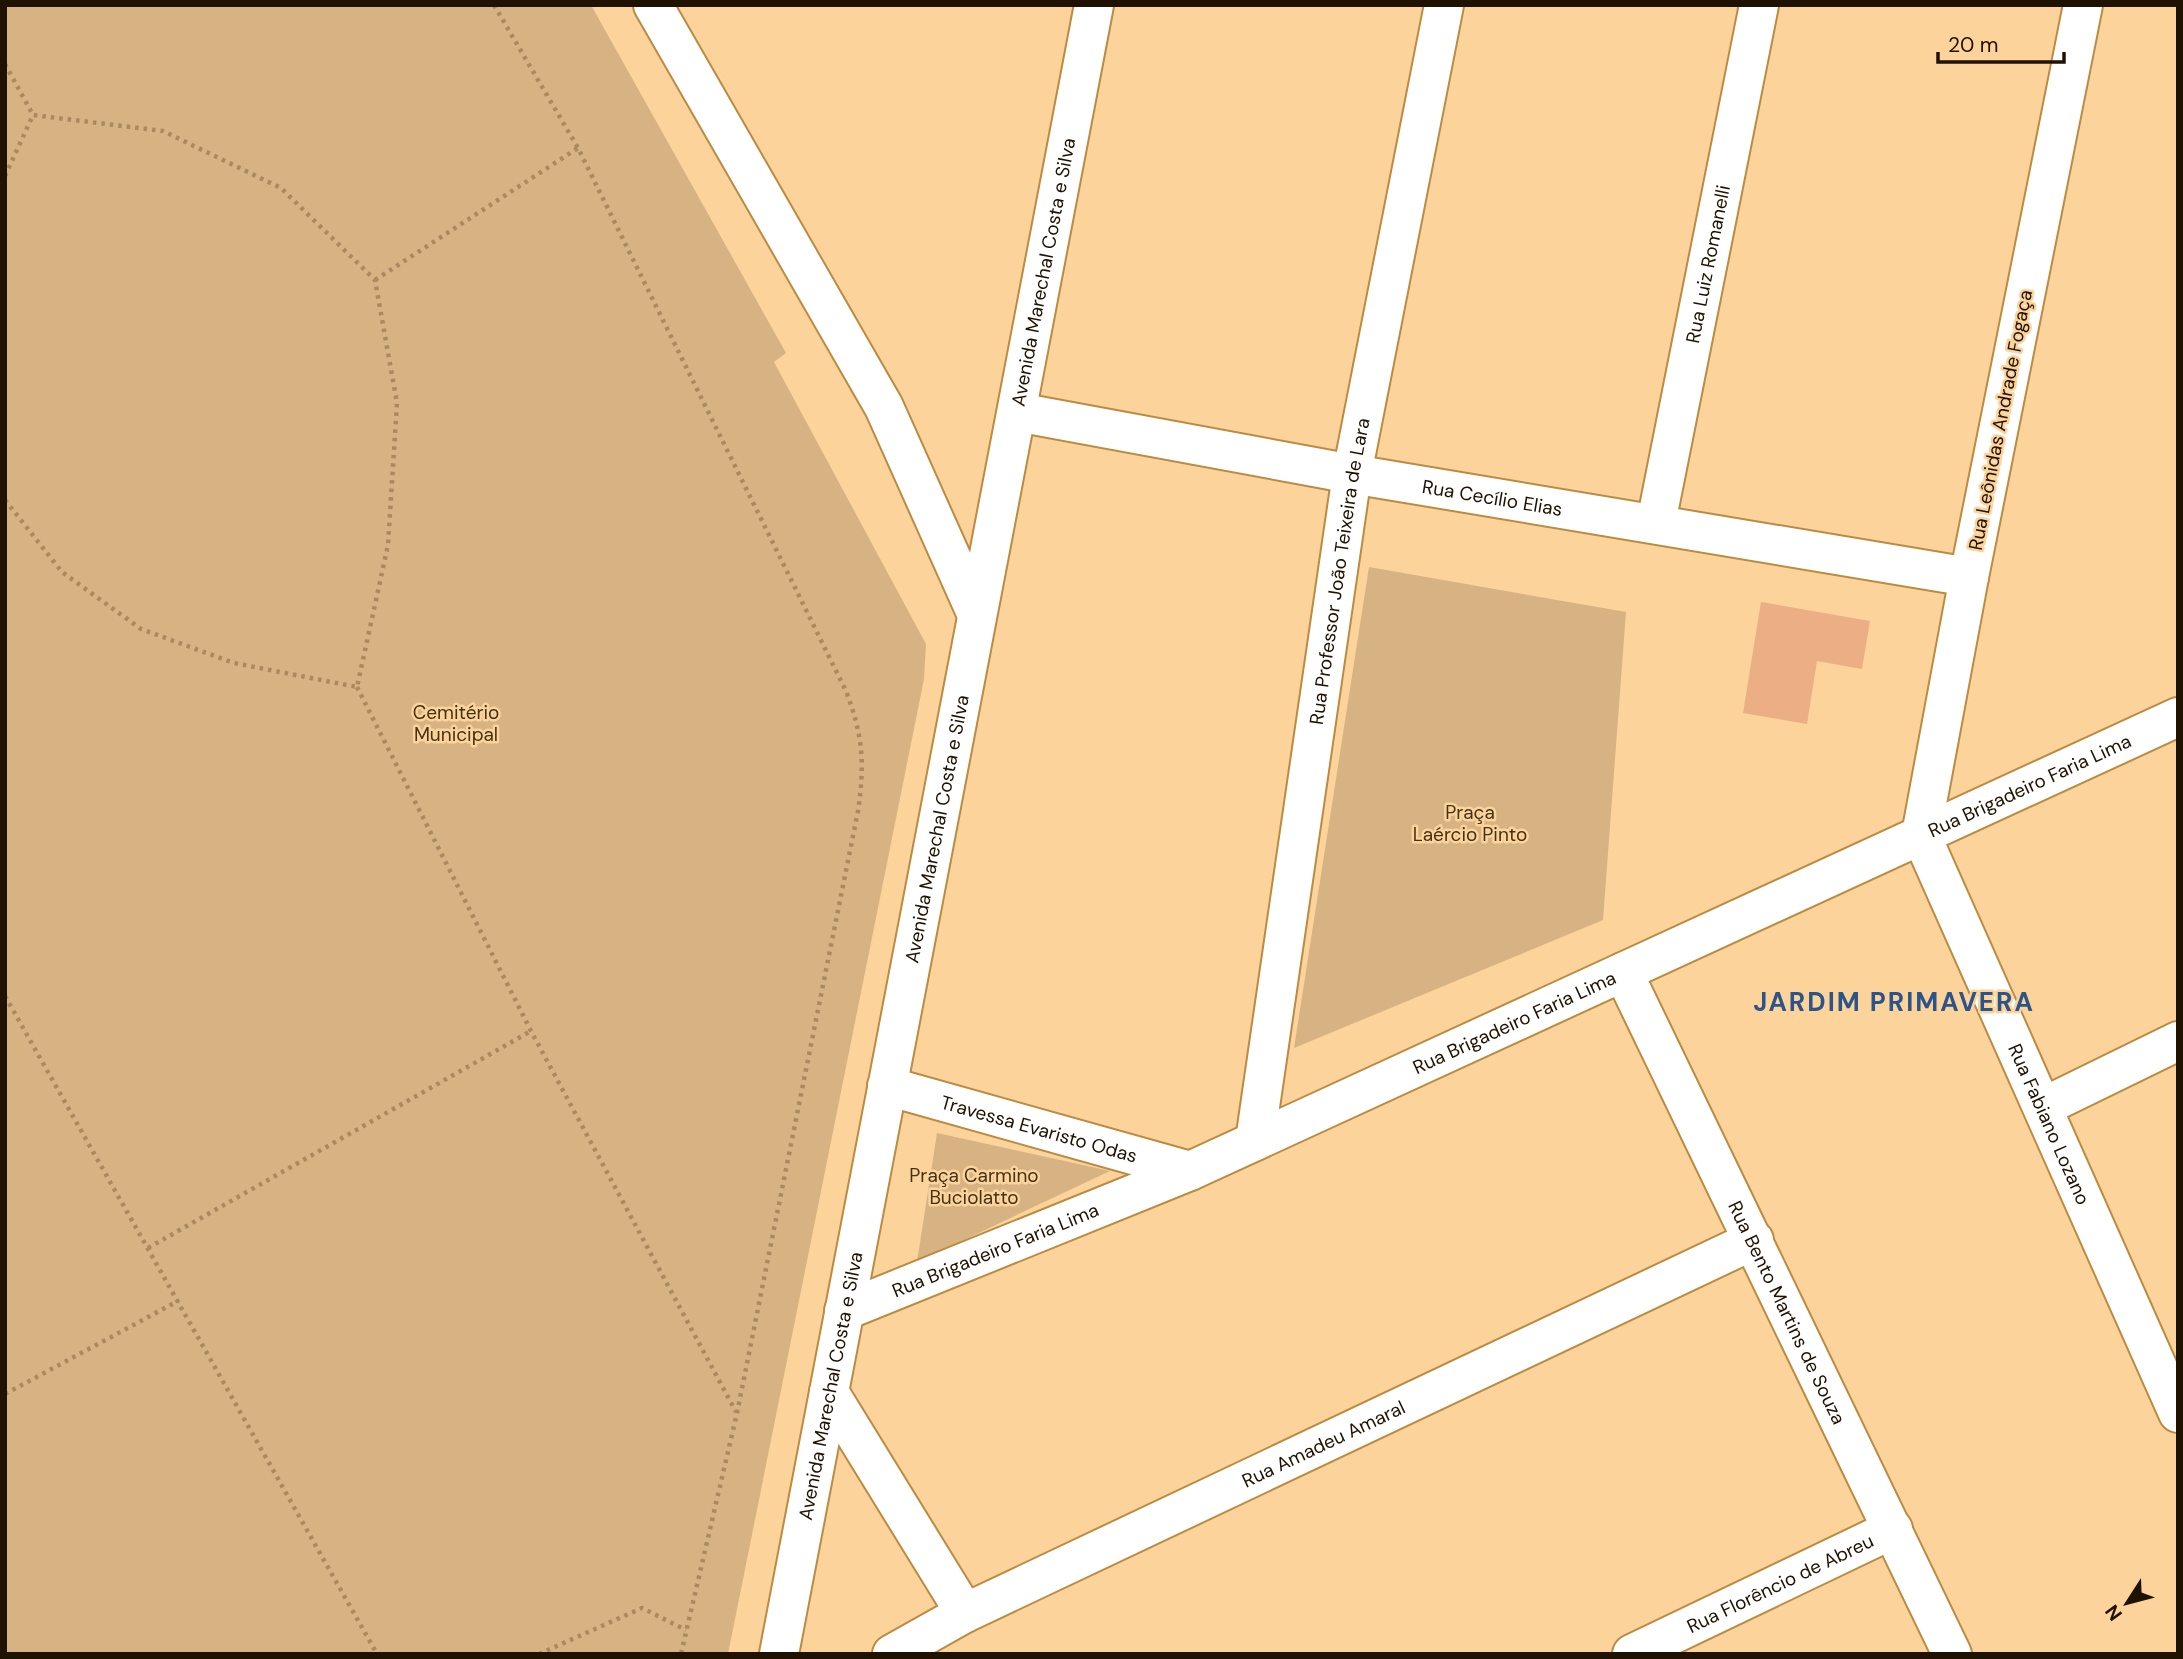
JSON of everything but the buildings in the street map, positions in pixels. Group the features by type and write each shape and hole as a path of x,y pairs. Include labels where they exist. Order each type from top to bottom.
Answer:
{"street":[{"path":"653,5 884,407 978,615"},
{"name":"Avenida Marechal Costa e Silva","path":"779,1654 1094,5"},
{"name":"Rua Professor João Teixeira de Lara","path":"1255,1141 1352,474 1444,5"},
{"name":"Rua Luiz Romanelli","path":"1656,523 1759,5"},
{"name":"Rua Leônidas Andrade Fogaça","path":"1921,835 1969,577 2083,5"},
{"name":"Rua Cecílio Elias","path":"1017,412 1352,474 1969,577"},
{"name":"Rua Brigadeiro Faria Lima","path":"844,1311 1190,1171 2178,717"},
{"name":"Rua Fabiano Lozano","path":"1921,835 2178,1413"},
{"name":"Rua Bento Martins de Souza","path":"1623,972 1952,1654"},
{"path":"2043,1107 2178,1041"},
{"name":"Travessa Evaristo Odas","path":"887,1086 1190,1171"},
{"name":"Rua Amadeu Amaral","path":"892,1654 965,1613 1754,1240"},
{"path":"829,1392 965,1613"},
{"name":"Rua Florêncio de Abreu","path":"1632,1654 1893,1529"}],"path":[{"path":"494,5 578,148 846,691 860,730 864,770 858,811 737,1413 681,1654"},
{"path":"5,64 33,115"},
{"path":"33,115 163,131 281,188 375,280 397,403 388,545 357,687 531,1031 737,1413"},
{"path":"5,176 33,115"},
{"path":"375,280 578,148"},
{"path":"5,500 62,572 141,629 234,663 357,687"},
{"path":"5,996 377,1654"},
{"path":"148,1248 531,1031"},
{"path":"5,1394 178,1301"},
{"path":"539,1654 642,1608 686,1630"}],"green space":[{"name":"Cemitério Municipal","path":"5,5 591,5 786,353 774,362 926,644 924,679 728,1654 5,1654"},
{"name":"Praça Laércio Pinto","path":"1369,567 1626,612 1603,920 1294,1048"},
{"name":"Praça Carmino Buciolatto","path":"937,1133 1110,1171 917,1262"}],"district":[{"name":"JARDIM PRIMAVERA","path":"1894,1002"}]}
